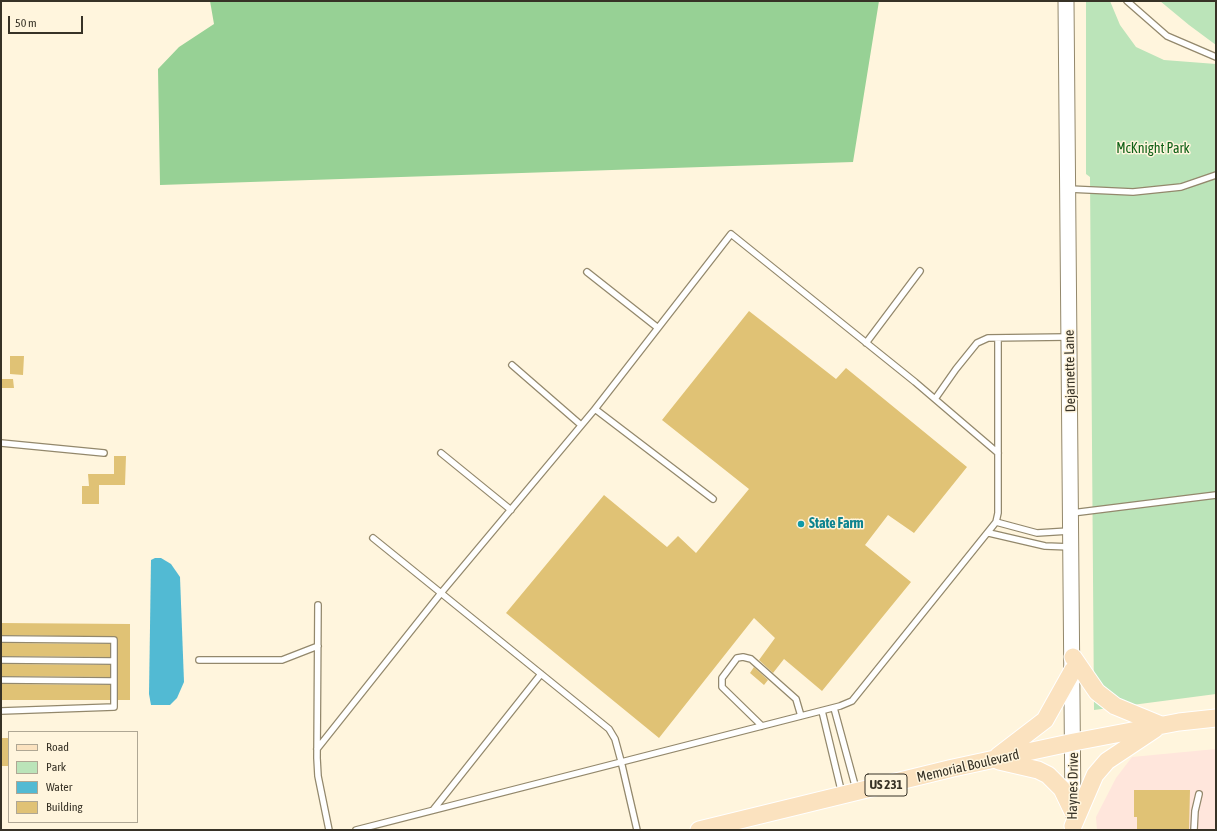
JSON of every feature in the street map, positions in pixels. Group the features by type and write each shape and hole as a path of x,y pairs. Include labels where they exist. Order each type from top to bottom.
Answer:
{"main road":[{"name":"Dejarnette Lane","path":"1066,1 1074,742"},
{"path":"993,760 1045,720 1073,664 1097,692 1115,706 1161,725"},
{"name":"Memorial Boulevard","path":"699,830 850,793 1074,742 1161,725 1216,718"},
{"path":"1073,823 1095,775 1107,761 1161,725"},
{"name":"Haynes Drive","path":"1073,823 1074,742"},
{"path":"993,760 1038,770 1048,775 1062,789 1073,823"}],"lane":[{"path":"1127,1 1167,36 1216,56"},
{"path":"1068,189 1133,192 1181,187 1216,175"},
{"path":"317,749 441,593 595,408 731,234 935,399 998,453"},
{"path":"866,343 920,271"},
{"path":"587,272 658,328"},
{"path":"935,399 956,369 978,343 988,338 1070,337"},
{"path":"356,830 621,761 834,708 852,701 865,687 989,533 996,522 998,513 998,339"},
{"path":"512,365 581,425"},
{"path":"595,408 713,499"},
{"path":"1,443 104,453"},
{"path":"441,453 511,510"},
{"path":"1071,513 1216,495"},
{"path":"996,522 1037,533 1072,531"},
{"path":"989,533 1045,546 1072,547"},
{"path":"373,538 609,729 615,739 637,830"},
{"path":"318,605 318,776 329,830"},
{"path":"1,639 114,640 114,707 1,711"},
{"path":"199,660 282,660 318,646"},
{"path":"762,726 722,687 722,678 737,658 743,656 751,659 796,699 801,716"},
{"path":"1,660 114,661"},
{"path":"432,810 541,674"},
{"path":"1,680 114,681"},
{"path":"834,708 850,793"},
{"path":"822,711 850,793"},
{"path":"1194,830 1195,811 1199,794"}],"shaded area":[{"path":"1216,749 1216,830 1097,830 1096,817 1116,778 1132,757"}],"green space":[{"path":"210,1 879,1 853,162 160,185 158,69 179,47 214,24"},
{"name":"McKnight Park","path":"1086,1 1110,1 1120,25 1136,47 1164,60 1216,64 1216,694 1094,710 1090,177 1086,174"},
{"path":"1160,1 1216,1 1216,45 1189,25"}],"water":[{"path":"161,558 171,564 180,577 184,682 177,698 170,705 151,705 149,694 151,560"}],"building":[{"name":"State Farm","path":"749,311 836,379 846,368 967,467 914,533 888,515 865,545 911,582 822,691 784,659 773,673 759,660 775,638 754,618 659,738 506,613 604,495 667,547 678,536 696,553 749,489 662,420"},
{"path":"10,356 24,356 23,375 10,374"},
{"path":"1,379 13,379 14,388 1,388"},
{"path":"114,456 126,456 125,485 99,485 99,504 82,504 82,486 89,486 88,474 114,474"},
{"path":"1,623 130,624 130,700 118,700 118,640 116,637 1,635"},
{"path":"1,643 110,644 110,657 1,656"},
{"path":"1,664 110,665 110,677 1,676"},
{"path":"754,667 768,680 764,685 750,673"},
{"path":"1,684 110,685 110,700 1,700"},
{"path":"2,738 8,738 8,766 1,766"},
{"path":"1134,790 1190,790 1189,830 1137,830 1137,817 1134,817"}],"place":[{"name":"State Farm","path":"801,524"}]}
